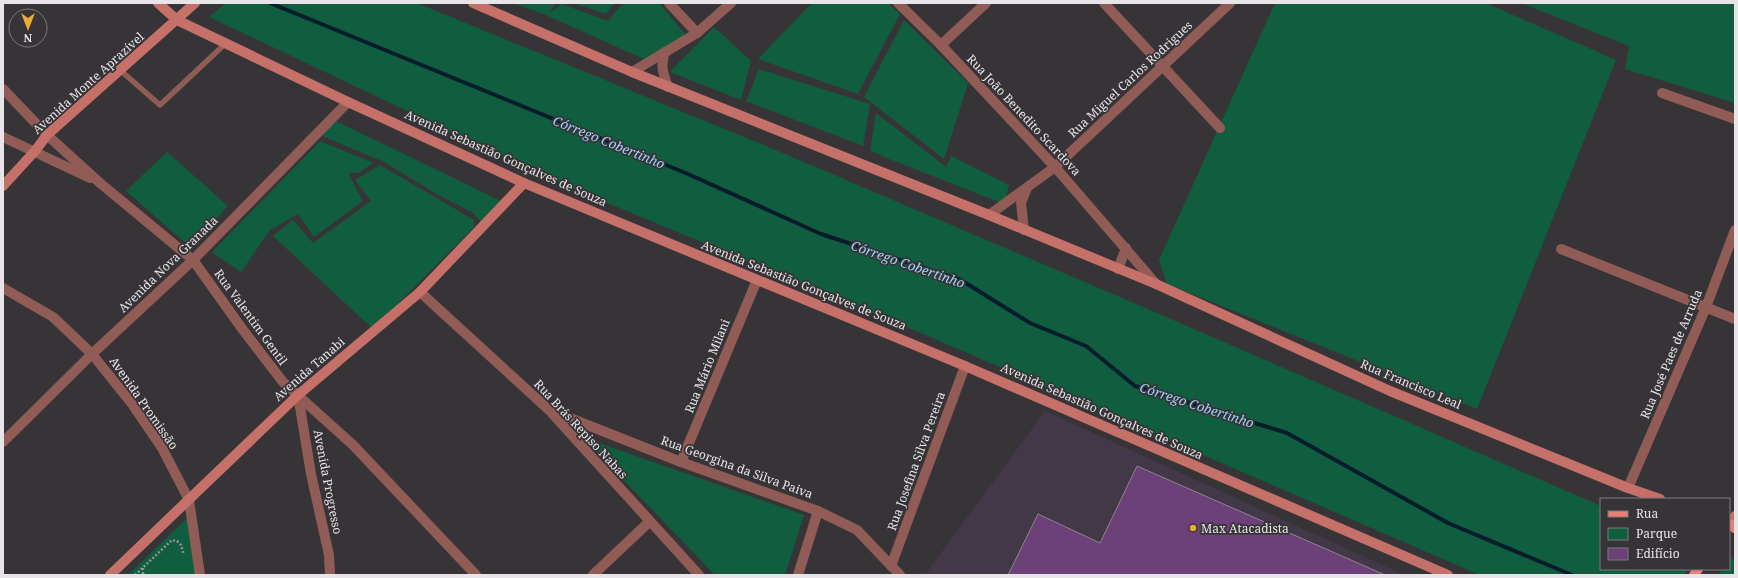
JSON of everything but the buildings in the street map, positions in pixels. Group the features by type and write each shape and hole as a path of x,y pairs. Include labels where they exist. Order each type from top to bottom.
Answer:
{"main road":[{"name":"Avenida Sebastião Gonçalves de Souza","path":"158,3 177,20 348,102 524,183 965,366 1448,575"},
{"name":"Avenida Monte Aprazível","path":"3,186 35,151 47,135 195,3"},
{"path":"473,3 485,6 668,87 989,215 1156,284"},
{"name":"Avenida Tanabi","path":"110,575 298,395 420,292 524,183"},
{"name":"Rua Francisco Leal","path":"1156,284 1390,391 1628,488 1657,498"}],"street":[{"path":"669,3 697,33"},
{"path":"632,72 697,33 731,3"},
{"name":"Rua João Benedito Scardova","path":"898,3 941,45 1055,167 1156,284"},
{"path":"941,45 986,3"},
{"path":"1104,3 1220,128"},
{"name":"Rua Miguel Carlos Rodrigues","path":"989,215 1055,167 1230,3"},
{"path":"665,52 662,62 663,74 668,87"},
{"name":"Rua Valentim Gentil","path":"3,89 47,135 100,183 193,260 283,382 353,445 476,575"},
{"path":"1662,93 1735,119"},
{"name":"Avenida Nova Granada","path":"3,442 92,354 193,260 348,102"},
{"path":"3,137 35,151"},
{"name":"Rua Valentim Gentil","path":"35,151 100,183"},
{"path":"1024,230 1021,203 1027,188"},
{"name":"Rua José Paes de Arruda","path":"1628,488 1706,307 1735,230"},
{"path":"1118,269 1126,248"},
{"path":"1561,249 1735,319"},
{"name":"Rua Mário Milani","path":"681,462 757,280"},
{"name":"Avenida Promissão","path":"3,288 53,317 92,354 132,404 162,448 189,500 200,575"},
{"name":"Rua Brás Repiso Nabas","path":"420,292 549,410 649,522 699,575"},
{"name":"Rua Josefina Silva Pereira","path":"891,566 965,366"},
{"name":"Avenida Progresso","path":"298,395 311,474 330,555 330,575"},
{"name":"Rua Georgina da Silva Paiva","path":"549,410 681,462 818,511 857,530 900,575"},
{"path":"798,575 818,511"},
{"path":"593,575 649,522"}],"lane":[{"path":"120,70 160,105 226,43"}],"path":[{"path":"135,575 172,540 177,541 180,545 185,558"},
{"path":"143,568 144,575"}],"shaded area":[{"path":"1045,411 1404,575 925,575"}],"green space":[{"path":"226,3 417,3 778,151 1134,303 1600,506 1600,570 1687,570 1684,575 1480,575 928,336 557,182 209,17"},
{"path":"513,3 556,3 548,14 562,4 608,21 623,3 659,3 686,35 646,60 546,15"},
{"path":"573,3 615,3 606,14"},
{"path":"812,3 888,3 900,14 858,94 758,59"},
{"path":"1275,3 1486,3 1616,60 1477,409 1167,284 1159,260"},
{"path":"1521,3 1735,3 1735,103 1625,69 1629,46"},
{"path":"904,20 968,83 944,159 864,97"},
{"path":"714,27 751,61 741,100 670,72"},
{"path":"759,69 870,104 863,146 746,101"},
{"path":"876,113 946,167 951,156 1009,185 1004,204 889,159 870,150"},
{"path":"334,120 503,202 482,223 472,212 442,197 382,161 322,136"},
{"path":"320,141 374,163 358,173 348,173 363,201 314,237 298,214 270,230 241,272 212,252"},
{"path":"167,152 228,206 190,247 126,191"},
{"path":"380,165 474,220 474,227 381,321 375,331 273,236 293,220 313,243 371,201 355,180"},
{"path":"582,437 804,515 785,575 715,575"},
{"path":"187,518 196,575 128,575"},
{"path":"1731,558 1735,562 1735,575 1718,575 1722,570 1730,570"}],"waterway":[{"name":"Córrego Cobertinho","path":"270,3 688,174 821,234 961,280 1030,323 1086,346 1135,386 1287,433 1448,523 1572,575"}],"place":[{"name":"Max Atacadista","path":"1193,528"}]}
